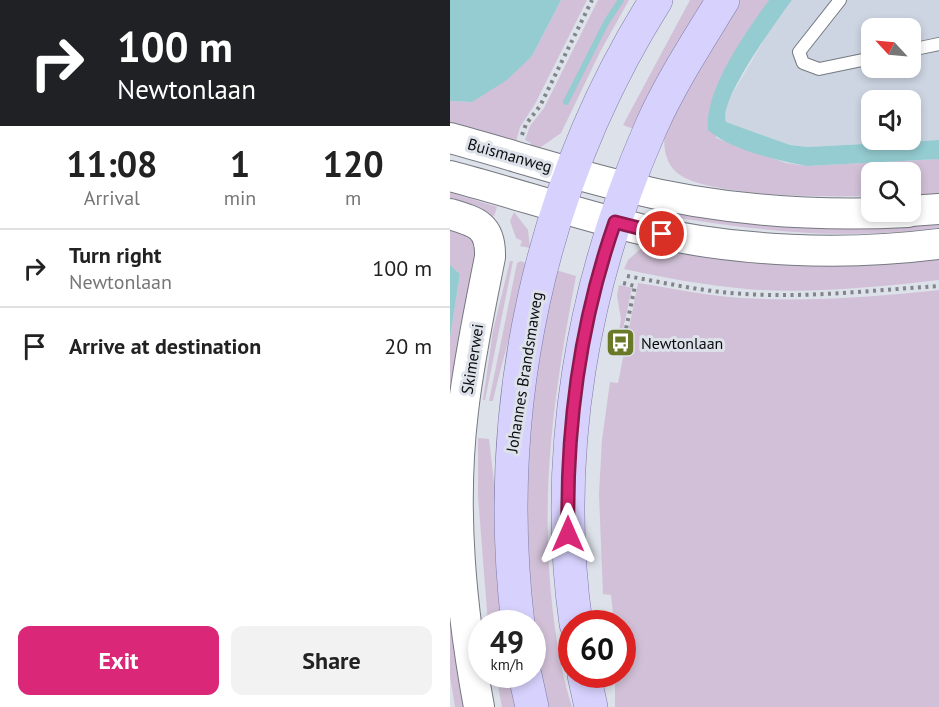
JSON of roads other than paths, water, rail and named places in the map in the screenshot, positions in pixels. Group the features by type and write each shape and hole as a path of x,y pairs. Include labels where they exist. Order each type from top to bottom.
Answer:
{"main road":[{"name":"Johannes Brandsmaweg","path":"516,610 512,573 511,461 524,352 543,257 571,172 599,105 639,27 656,0"},
{"path":"575,610 568,521 569,465 580,359 592,298 615,222 652,126 680,70 723,0"},
{"path":"528,688 532,707"},
{"path":"587,688 591,707"}],"street":[{"name":"Buismanweg","path":"450,138 627,188"},
{"path":"450,176 662,234 791,249 864,250 939,244"},
{"path":"627,188 752,209 811,213 861,212"},
{"path":"921,210 939,209"},
{"name":"Skimerwei","path":"450,214 478,224 488,237 490,244 490,257 463,411 458,504 462,596 479,707"}],"lane":[{"path":"840,0 799,52 803,63 819,69 861,60"},
{"path":"921,48 939,44"}],"water":[{"path":"450,0 561,0 532,56 507,80 472,102 450,101"},
{"path":"769,0 792,0 739,80 726,112 726,122 790,145 808,147 861,144 861,150 921,150 921,141 939,140 939,159 807,166 768,157 717,137 708,130 713,97 728,62"},
{"path":"450,265 460,274 450,337"}],"waterway":[{"path":"566,102 606,23 621,0"}],"place":[{"name":"Newtonlaan","path":"620,343"}]}
